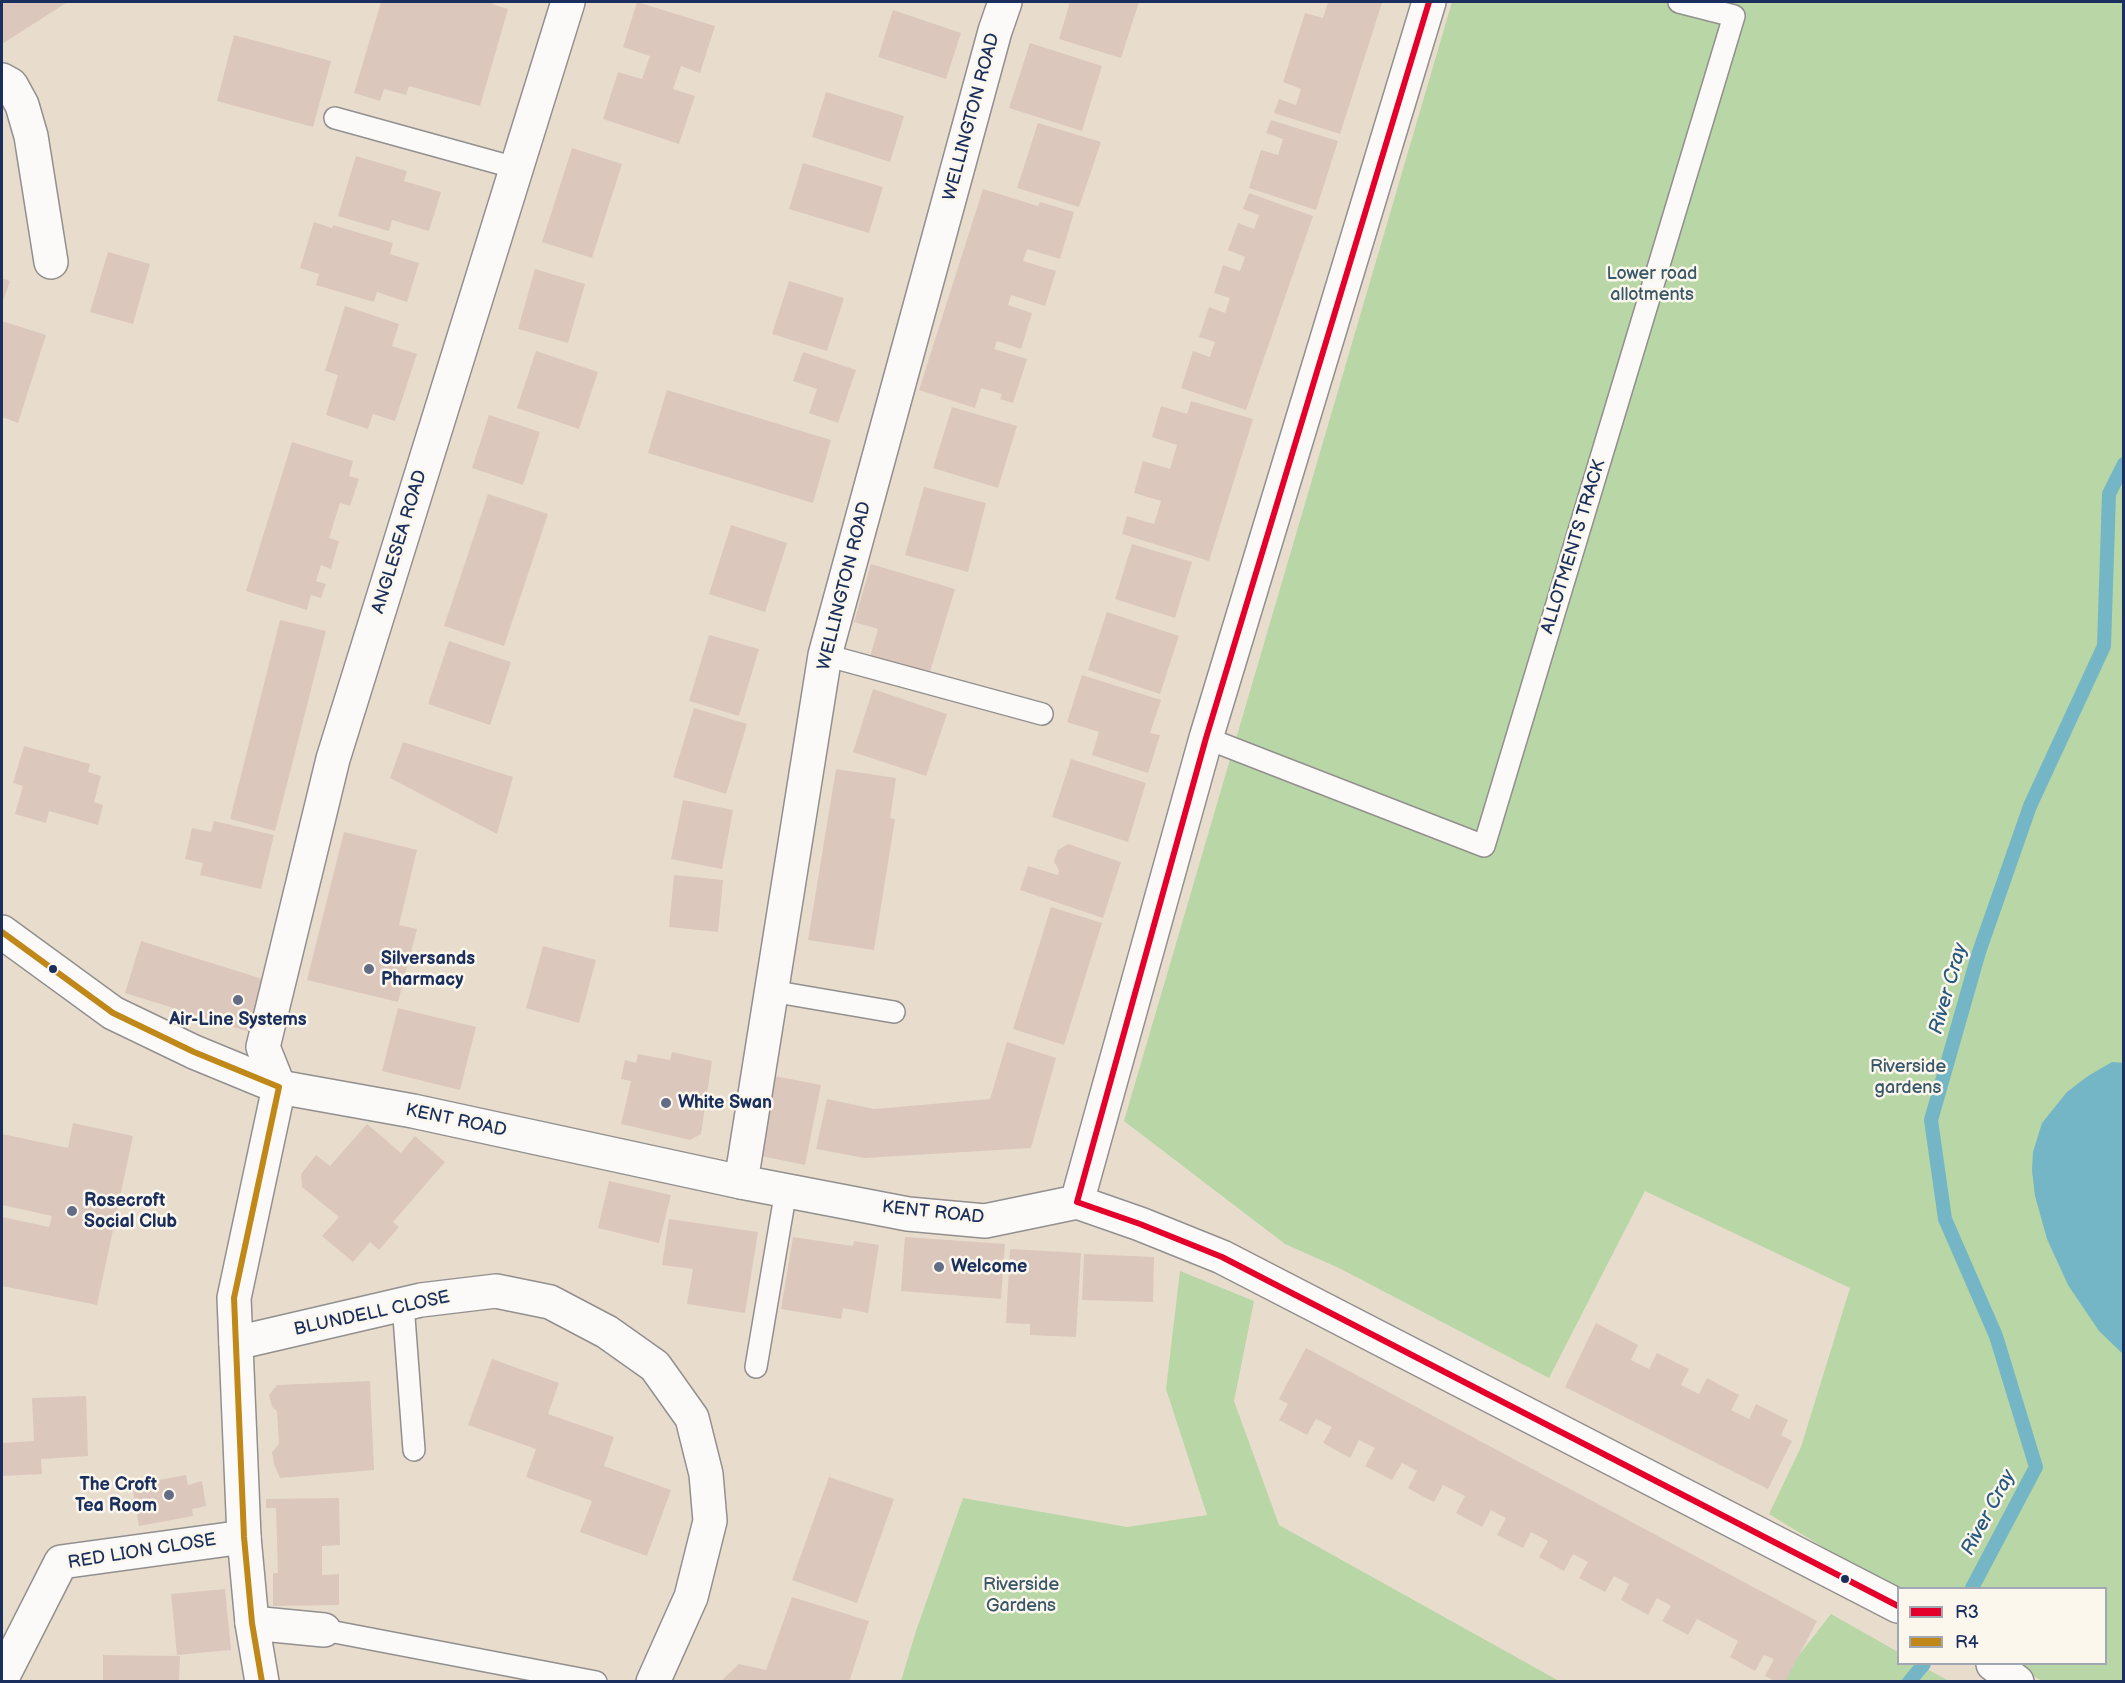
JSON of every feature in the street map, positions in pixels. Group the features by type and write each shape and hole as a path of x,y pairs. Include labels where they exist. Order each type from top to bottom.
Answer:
{"street":[{"name":"ANGLESEA ROAD","path":"279,1087 263,1047 333,759 568,2"},
{"name":"WELLINGTON ROAD","path":"741,1182 825,655 995,31 1005,2"},
{"path":"1429,2 1206,738 1077,1202 1222,1257 1897,1605"},
{"path":"2,80 11,85 22,105 31,136 51,262"},
{"name":"KENT ROAD","path":"2,932 113,1013 194,1052 279,1087 413,1111 741,1182 908,1214 985,1221 1077,1202"},
{"path":"262,1682 252,1623 244,1537 234,1298 279,1087"},
{"name":"BLUNDELL CLOSE","path":"236,1343 403,1304 496,1291 550,1302 607,1332 655,1366 692,1418 706,1474 710,1521 691,1597 653,1682"},
{"name":"RED LION CLOSE","path":"2,1678 61,1562 244,1537"},
{"path":"252,1623 324,1630"},
{"path":"1994,1665 2017,1682"}],"lane":[{"name":"ALLOTMENTS TRACK","path":"1206,738 1484,846 1734,16 1679,2"},
{"path":"335,118 516,168"},
{"path":"825,655 1042,714"},
{"path":"771,991 894,1012"},
{"path":"756,1366 786,1190"},
{"path":"403,1304 414,1450"},
{"path":"324,1630 596,1682"}],"green space":[{"path":"1452,2 2123,2 2123,1681 2042,1681 2015,1665 2107,1665 2107,1587 1897,1587 1897,1592 1769,1514 1801,1447 1850,1288 1645,1191 1549,1378 1341,1269 1285,1244 1124,1121"},
{"name":"Riverside Gardens","path":"1180,1271 1254,1301 1234,1401 1279,1525 1559,1681 901,1681 916,1631 963,1498 1127,1527 1207,1515 1166,1389"},
{"path":"1831,1614 1897,1651 1897,1665 1920,1665 1949,1681 1778,1682"}],"water":[{"path":"2112,1062 2124,1063 2123,1354 2099,1331 2068,1285 2047,1239 2035,1196 2032,1170 2033,1152 2042,1123 2067,1092"}],"building":[{"path":"2,2 65,2 66,3 2,44"},
{"path":"381,2 493,2 492,4 508,9 480,106 409,86 406,95 384,89 380,101 354,93"},
{"path":"637,2 715,26 700,73 681,66 673,89 695,96 679,144 603,119 618,72 642,79 650,56 623,47"},
{"path":"1070,2 1139,2 1121,58 1059,39"},
{"path":"1328,2 1382,3 1340,134 1274,113 1279,99 1296,105 1301,89 1283,82 1305,13 1323,18"},
{"path":"893,10 961,33 946,79 878,57"},
{"path":"234,35 331,61 313,127 217,101"},
{"path":"1030,43 1102,66 1082,131 1009,108"},
{"path":"826,92 904,116 890,162 812,137"},
{"path":"1271,120 1338,141 1316,210 1249,188 1261,150 1278,155 1283,139 1266,133"},
{"path":"1038,123 1101,142 1079,207 1017,188"},
{"path":"572,148 622,164 592,258 542,242"},
{"path":"356,156 407,171 404,181 441,192 429,231 392,220 389,231 338,216"},
{"path":"803,163 883,187 869,233 789,209"},
{"path":"983,189 1038,206 1040,202 1074,212 1060,259 1027,249 1023,261 1056,271 1045,306 1011,295 1008,305 1032,313 1021,349 997,341 994,349 1027,359 1013,403 1000,399 1002,394 981,388 975,408 919,390"},
{"path":"1249,193 1313,216 1246,410 1181,388 1193,351 1210,357 1215,342 1199,337 1209,307 1225,313 1230,298 1214,293 1223,265 1240,271 1245,257 1228,250 1238,223 1254,229 1259,215 1243,209"},
{"path":"314,222 332,228 333,225 393,243 390,254 419,263 407,302 377,292 374,302 316,285 319,274 300,268"},
{"path":"108,252 150,264 133,324 90,312"},
{"path":"535,269 585,284 568,343 518,329"},
{"path":"2,278 10,281 2,304"},
{"path":"789,281 844,298 827,351 772,334"},
{"path":"345,306 399,324 392,346 417,354 395,421 373,414 368,429 326,415 338,375 325,371"},
{"path":"2,321 46,335 18,423 2,417"},
{"path":"536,351 598,372 579,429 517,408"},
{"path":"803,352 856,370 838,423 809,413 817,389 793,381"},
{"path":"667,390 831,440 813,503 648,453"},
{"path":"1191,401 1253,419 1209,561 1122,534 1127,516 1154,524 1161,501 1134,493 1143,461 1170,469 1177,445 1152,437 1161,406 1187,414"},
{"path":"952,407 1017,426 998,488 933,468"},
{"path":"489,415 540,432 523,485 472,468"},
{"path":"292,442 353,461 349,476 359,479 350,506 340,503 329,538 339,541 331,569 321,565 316,581 326,584 321,598 311,595 307,610 246,591"},
{"path":"924,487 986,503 968,572 905,555"},
{"path":"488,494 548,514 504,646 444,626"},
{"path":"731,525 787,543 765,612 709,594"},
{"path":"1132,544 1192,562 1175,618 1115,599"},
{"path":"871,564 955,589 929,675 870,657 878,629 854,622"},
{"path":"1107,612 1179,636 1160,694 1088,670"},
{"path":"280,620 326,631 275,831 230,819"},
{"path":"709,635 759,649 739,716 689,701"},
{"path":"449,641 511,662 490,725 428,704"},
{"path":"1082,675 1161,700 1150,733 1160,735 1148,773 1092,755 1099,732 1067,722"},
{"path":"873,689 947,714 926,776 853,752"},
{"path":"694,708 747,724 726,794 673,777"},
{"path":"403,742 513,777 497,834 390,778"},
{"path":"24,746 90,764 88,772 101,776 94,802 103,805 98,825 49,811 46,823 15,814 23,786 13,783"},
{"path":"1071,759 1146,783 1128,842 1052,817"},
{"path":"836,769 896,778 890,818 895,819 874,950 808,940"},
{"path":"683,800 733,810 722,869 671,859"},
{"path":"214,821 274,835 261,889 200,875 203,863 185,859 192,828 211,832"},
{"path":"344,832 417,850 399,925 417,929 398,1002 307,980"},
{"path":"1068,844 1121,862 1103,918 1020,890 1028,866 1058,875 1059,871 1054,861 1058,850"},
{"path":"674,875 723,880 718,932 669,927"},
{"path":"1051,907 1102,923 1064,1045 1013,1029"},
{"path":"141,941 269,981 253,1033 125,993"},
{"path":"543,946 596,960 579,1023 526,1008"},
{"path":"398,1008 476,1027 460,1090 382,1071"},
{"path":"1007,1042 1056,1058 1031,1148 865,1158 816,1149 827,1099 874,1109 990,1099"},
{"name":"White Swan","path":"672,1052 712,1061 701,1134 690,1140 621,1124 631,1081 621,1079 625,1060 636,1063 638,1054 670,1060"},
{"path":"769,1075 821,1085 805,1165 752,1154"},
{"name":"Rosecroft Social Club","path":"73,1123 133,1136 97,1305 2,1286 2,1217 49,1227 52,1216 2,1205 2,1134 68,1148"},
{"path":"367,1124 401,1153 415,1136 445,1162 393,1222 399,1227 379,1250 370,1242 353,1262 322,1236 339,1217 302,1187 301,1174 316,1155 330,1166"},
{"path":"609,1181 671,1195 659,1243 598,1228"},
{"path":"669,1219 758,1232 745,1313 687,1304 693,1269 662,1265"},
{"path":"793,1237 853,1246 854,1241 879,1245 868,1313 843,1308 841,1319 781,1309"},
{"path":"905,1237 1005,1244 1001,1299 901,1291"},
{"path":"1010,1249 1081,1253 1076,1337 1030,1335 1030,1324 1006,1323"},
{"path":"1084,1254 1154,1257 1153,1302 1082,1300"},
{"path":"1596,1323 1638,1345 1631,1360 1649,1369 1657,1353 1689,1369 1681,1385 1699,1394 1707,1378 1739,1395 1731,1410 1749,1419 1756,1404 1788,1420 1781,1435 1792,1441 1768,1489 1565,1387"},
{"path":"1306,1348 1817,1621 1785,1682 1776,1682 1765,1676 1774,1659 1764,1655 1755,1671 1730,1657 1738,1641 1697,1619 1688,1635 1662,1621 1671,1606 1657,1598 1648,1615 1621,1600 1629,1584 1614,1576 1605,1592 1579,1578 1588,1562 1573,1554 1564,1571 1539,1557 1548,1541 1531,1532 1523,1548 1497,1535 1506,1518 1491,1510 1482,1527 1456,1513 1465,1496 1443,1485 1434,1502 1420,1495 1408,1488 1417,1471 1408,1466 1402,1463 1392,1480 1365,1466 1375,1448 1359,1440 1350,1458 1323,1443 1332,1427 1316,1419 1307,1435 1279,1420 1288,1404 1279,1399"},
{"path":"492,1359 559,1383 548,1414 614,1437 604,1466 671,1490 647,1556 580,1532 592,1501 526,1477 536,1449 468,1425"},
{"path":"370,1381 374,1470 280,1478 272,1452 279,1444 277,1411 272,1407 269,1395 277,1385"},
{"path":"86,1396 88,1456 41,1459 42,1474 2,1476 2,1443 34,1441 32,1398"},
{"name":"The Croft Tea Room","path":"186,1475 188,1485 202,1481 206,1506 192,1509 193,1516 139,1526 132,1485"},
{"path":"829,1477 894,1499 857,1603 792,1580"},
{"path":"339,1498 340,1545 322,1546 322,1575 339,1574 339,1605 273,1606 273,1573 278,1573 276,1508 266,1508 266,1499"},
{"path":"225,1589 231,1650 177,1655 171,1594"},
{"path":"792,1597 869,1621 849,1682 720,1682 739,1664 766,1670"},
{"path":"103,1655 180,1656 179,1682 103,1682"}],"waterway":[{"name":"River Cray","path":"1973,1587 2036,1467 1996,1336 1945,1219 1931,1120 1979,952 2030,806 2104,646 2109,494 2124,464"},
{"name":"River Cray","path":"1909,1682 1923,1665"}],"transit line":[{"name":"R3","path":"1077,1202 1206,738 1429,2"},
{"name":"R4","path":"2,932 113,1013 194,1052 279,1087"},
{"name":"R4","path":"262,1682 252,1623 244,1537 234,1298 279,1087"},
{"name":"R3","path":"1077,1202 1222,1257 1897,1605"}],"place":[{"name":"Silversands Pharmacy","path":"369,969"},
{"name":"Air-Line Systems","path":"238,1000"},
{"name":"White Swan","path":"666,1103"},
{"name":"Rosecroft Social Club","path":"72,1211"},
{"name":"Welcome","path":"939,1267"},
{"name":"The Croft Tea Room","path":"169,1495"}],"park label":[{"name":"Lower road allotments","path":"1652,284"},
{"name":"Riverside gardens","path":"1908,1077"}]}
